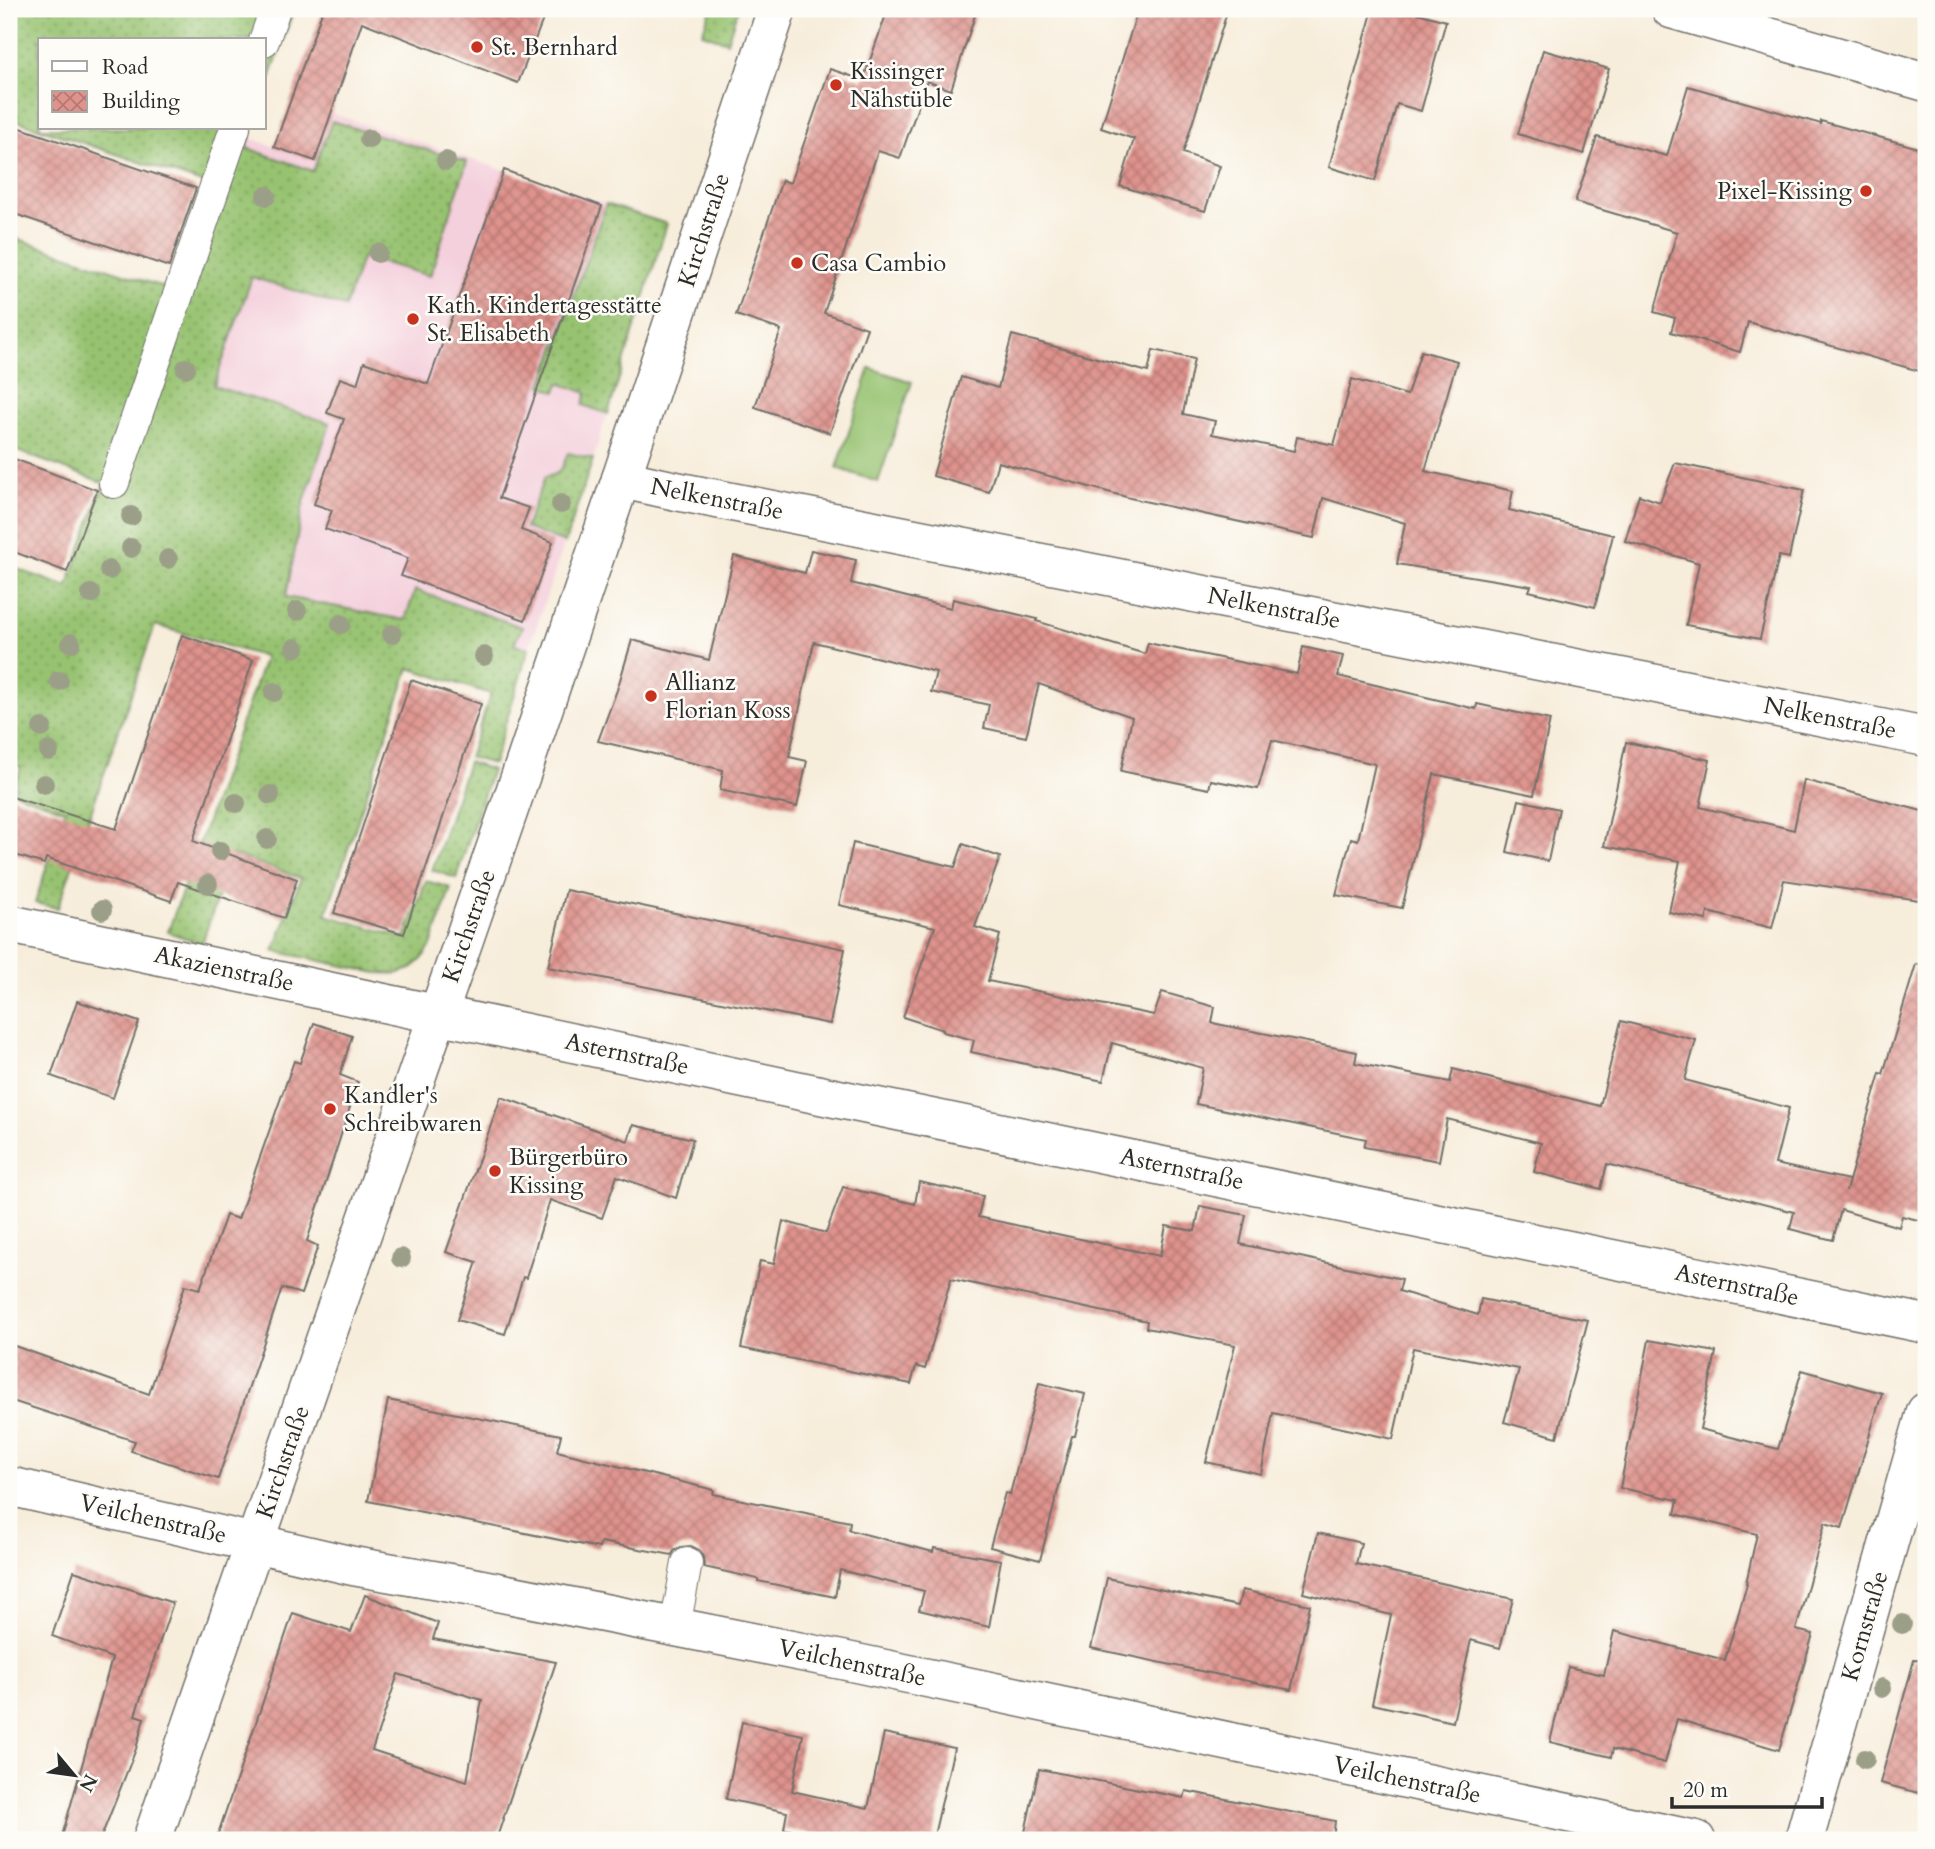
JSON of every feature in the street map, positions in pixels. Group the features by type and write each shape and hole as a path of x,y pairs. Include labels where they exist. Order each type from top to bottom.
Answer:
{"street":[{"name":"Kirchstraße","path":"152,1840 621,479 776,9"},
{"path":"1671,9 1926,82"},
{"name":"Nelkenstraße","path":"621,479 1926,737"},
{"name":"Akazienstraße","path":"9,923 438,1015"},
{"name":"Asternstraße","path":"438,1015 1926,1324"},
{"name":"Kornstraße","path":"1805,1840 1926,1412"},
{"name":"Veilchenstraße","path":"9,1486 353,1566 842,1660 1696,1840"}],"lane":[{"path":"265,38 275,9"},
{"path":"114,483 234,130"},
{"path":"675,1627 687,1563"}],"shaded area":[{"name":"Kath. Kindertagesstätte St. Elisabeth","path":"331,113 667,224 593,459 529,648 285,597 108,554 250,138 314,161"}],"green space":[{"path":"9,9 294,9 266,89 266,38 38,38 38,128 9,118"},
{"path":"711,9 738,9 727,42 702,33"},
{"path":"332,121 467,162 430,276 362,257 345,307 252,277 214,386 330,423 303,505 286,597 405,620 415,590 522,627 514,645 529,648 493,764 469,757 491,694 409,668 326,915 405,938 426,881 451,888 431,946 411,969 396,974 377,973 274,951 301,878 232,854 202,944 168,932 265,657 155,625 58,908 35,903 65,810 13,792 21,767 9,764 9,566 67,587 104,483 9,448 9,236 169,289 205,184 45,130 252,130 247,148 313,171"},
{"path":"606,204 667,224 608,414 583,405 587,393 559,383 556,392 542,386"},
{"path":"870,368 912,382 878,482 837,468"},
{"path":"568,453 593,459 565,543 525,528 545,477 561,469"},
{"path":"468,762 492,770 456,878 432,870"}],"building":[{"path":"323,9 547,9 518,83 362,22 315,161 274,147"},
{"path":"888,9 977,9 951,90 927,81 900,158 878,151 824,313 867,328 830,433 755,407 781,330 736,315 782,180 790,183 830,69 863,80"},
{"path":"1138,9 1228,9 1183,153 1220,166 1205,211 1120,186 1134,139 1101,128"},
{"path":"1373,9 1403,9 1446,21 1421,111 1397,104 1375,181 1329,167"},
{"path":"1543,50 1609,69 1584,154 1518,134"},
{"path":"1688,86 1821,124 1821,121 1926,150 1926,373 1748,322 1740,352 1671,332 1675,318 1654,312 1677,232 1575,202 1597,137 1667,156"},
{"path":"9,124 196,188 169,267 9,212"},
{"path":"504,170 602,206 499,498 529,508 521,530 553,542 525,620 401,576 408,558 325,529 332,510 314,504 344,419 327,413 340,378 357,384 364,362 428,384"},
{"path":"1012,335 1148,372 1153,350 1194,359 1183,414 1215,421 1212,434 1294,451 1297,437 1334,445 1352,379 1407,395 1421,351 1457,361 1425,471 1513,491 1509,510 1613,535 1595,607 1529,591 1531,586 1397,564 1405,523 1323,498 1314,538 1130,498 998,462 989,492 933,476 961,377 998,388"},
{"path":"9,457 97,490 67,572 9,550"},
{"path":"1675,463 1804,490 1789,558 1779,556 1760,639 1686,625 1699,563 1625,541 1639,495 1660,502"},
{"path":"811,550 856,560 851,583 951,608 953,599 1037,619 1036,621 1145,654 1148,643 1297,674 1303,647 1343,656 1338,676 1476,709 1477,704 1550,720 1534,795 1434,774 1402,908 1336,895 1351,838 1358,840 1375,764 1272,740 1258,789 1211,780 1209,789 1121,771 1132,717 1039,684 1026,737 984,728 989,705 931,692 936,672 814,642 789,757 807,761 797,807 720,790 723,770 598,741 632,640 709,660 734,556 805,573"},
{"path":"182,635 253,660 193,841 297,879 284,918 178,882 171,901 46,858 44,864 9,853 9,796 116,829"},
{"path":"411,680 481,704 404,934 334,913"},
{"path":"1626,742 1710,760 1700,807 1794,830 1804,780 1926,812 1926,901 1784,880 1772,928 1708,912 1706,920 1669,912 1680,861 1604,846"},
{"path":"1519,800 1559,809 1548,861 1507,852"},
{"path":"853,843 955,867 963,844 1000,857 975,927 1000,935 988,981 1154,1015 1162,992 1215,1007 1212,1023 1357,1052 1355,1063 1450,1082 1453,1069 1600,1106 1621,1021 1696,1040 1685,1080 1789,1108 1775,1164 1849,1180 1846,1191 1880,1073 1883,1074 1916,964 1926,965 1926,1222 1902,1216 1899,1227 1841,1210 1833,1240 1790,1229 1794,1212 1607,1164 1601,1189 1534,1172 1541,1143 1447,1119 1439,1161 1364,1147 1366,1139 1196,1104 1203,1068 1112,1043 1103,1081 971,1052 974,1040 903,1017 935,927 839,905"},
{"path":"566,890 845,949 830,1024 548,967"},
{"path":"77,1001 139,1022 113,1098 51,1076"},
{"path":"314,1023 352,1036 340,1075 358,1082 307,1241 318,1246 301,1294 282,1288 218,1479 131,1451 135,1441 9,1400 9,1344 149,1394 185,1285 200,1289 226,1215 238,1219 294,1061 300,1063"},
{"path":"501,1097 628,1141 633,1125 693,1139 676,1198 617,1176 602,1218 550,1200 505,1334 457,1320 477,1262 446,1252"},
{"path":"919,1182 983,1196 978,1217 1160,1256 1166,1226 1195,1231 1200,1206 1246,1215 1240,1244 1402,1279 1399,1291 1478,1315 1481,1299 1588,1320 1557,1437 1504,1422 1519,1369 1413,1348 1393,1439 1273,1413 1261,1474 1206,1462 1235,1345 1146,1328 1147,1321 951,1279 925,1369 916,1366 911,1384 741,1348 760,1261 774,1264 783,1221 826,1233 843,1187 915,1204"},
{"path":"1649,1340 1716,1352 1700,1429 1778,1449 1802,1370 1882,1393 1842,1528 1825,1523 1796,1630 1813,1634 1779,1750 1677,1719 1665,1763 1613,1749 1611,1757 1550,1742 1568,1667 1604,1675 1614,1631 1725,1660 1747,1584 1757,1534 1675,1514 1678,1500 1620,1488"},
{"path":"1039,1383 1085,1394 1040,1560 990,1547 1005,1493 1010,1494"},
{"path":"388,1400 561,1435 557,1451 714,1490 713,1494 850,1522 849,1530 933,1552 934,1548 1001,1560 989,1627 919,1610 924,1591 840,1570 835,1597 704,1567 699,1550 691,1546 681,1547 672,1555 601,1542 599,1548 368,1501"},
{"path":"1318,1533 1361,1543 1356,1564 1513,1599 1500,1648 1471,1640 1453,1722 1372,1704 1391,1615 1303,1593"},
{"path":"74,1571 173,1603 135,1715 144,1718 136,1749 100,1840 61,1840 112,1658 52,1636"},
{"path":"1107,1578 1238,1606 1242,1590 1310,1605 1291,1690 1091,1648"},
{"path":"365,1595 438,1623 433,1639 556,1662 496,1840 216,1840 293,1613 351,1632","holes":["398,1674 482,1700 467,1781 372,1750"]},
{"path":"1914,1660 1926,1661 1926,1795 1880,1783"},
{"path":"742,1722 803,1735 792,1791 868,1808 884,1733 954,1748 933,1840 851,1840 784,1829 787,1812 726,1799"},
{"path":"1039,1769 1184,1798 1186,1791 1335,1821 1333,1840 1065,1840 1025,1832"}],"place":[{"name":"St. Bernhard","path":"477,47"},
{"name":"Kissinger Nähstüble","path":"836,85"},
{"name":"Pixel-Kissing","path":"1866,191"},
{"name":"Casa Cambio","path":"797,263"},
{"name":"Kath. Kindertagesstätte St. Elisabeth","path":"413,319"},
{"name":"Allianz Florian Koss","path":"651,696"},
{"name":"Kandler's Schreibwaren","path":"330,1109"},
{"name":"Bürgerbüro Kissing","path":"495,1171"}]}
